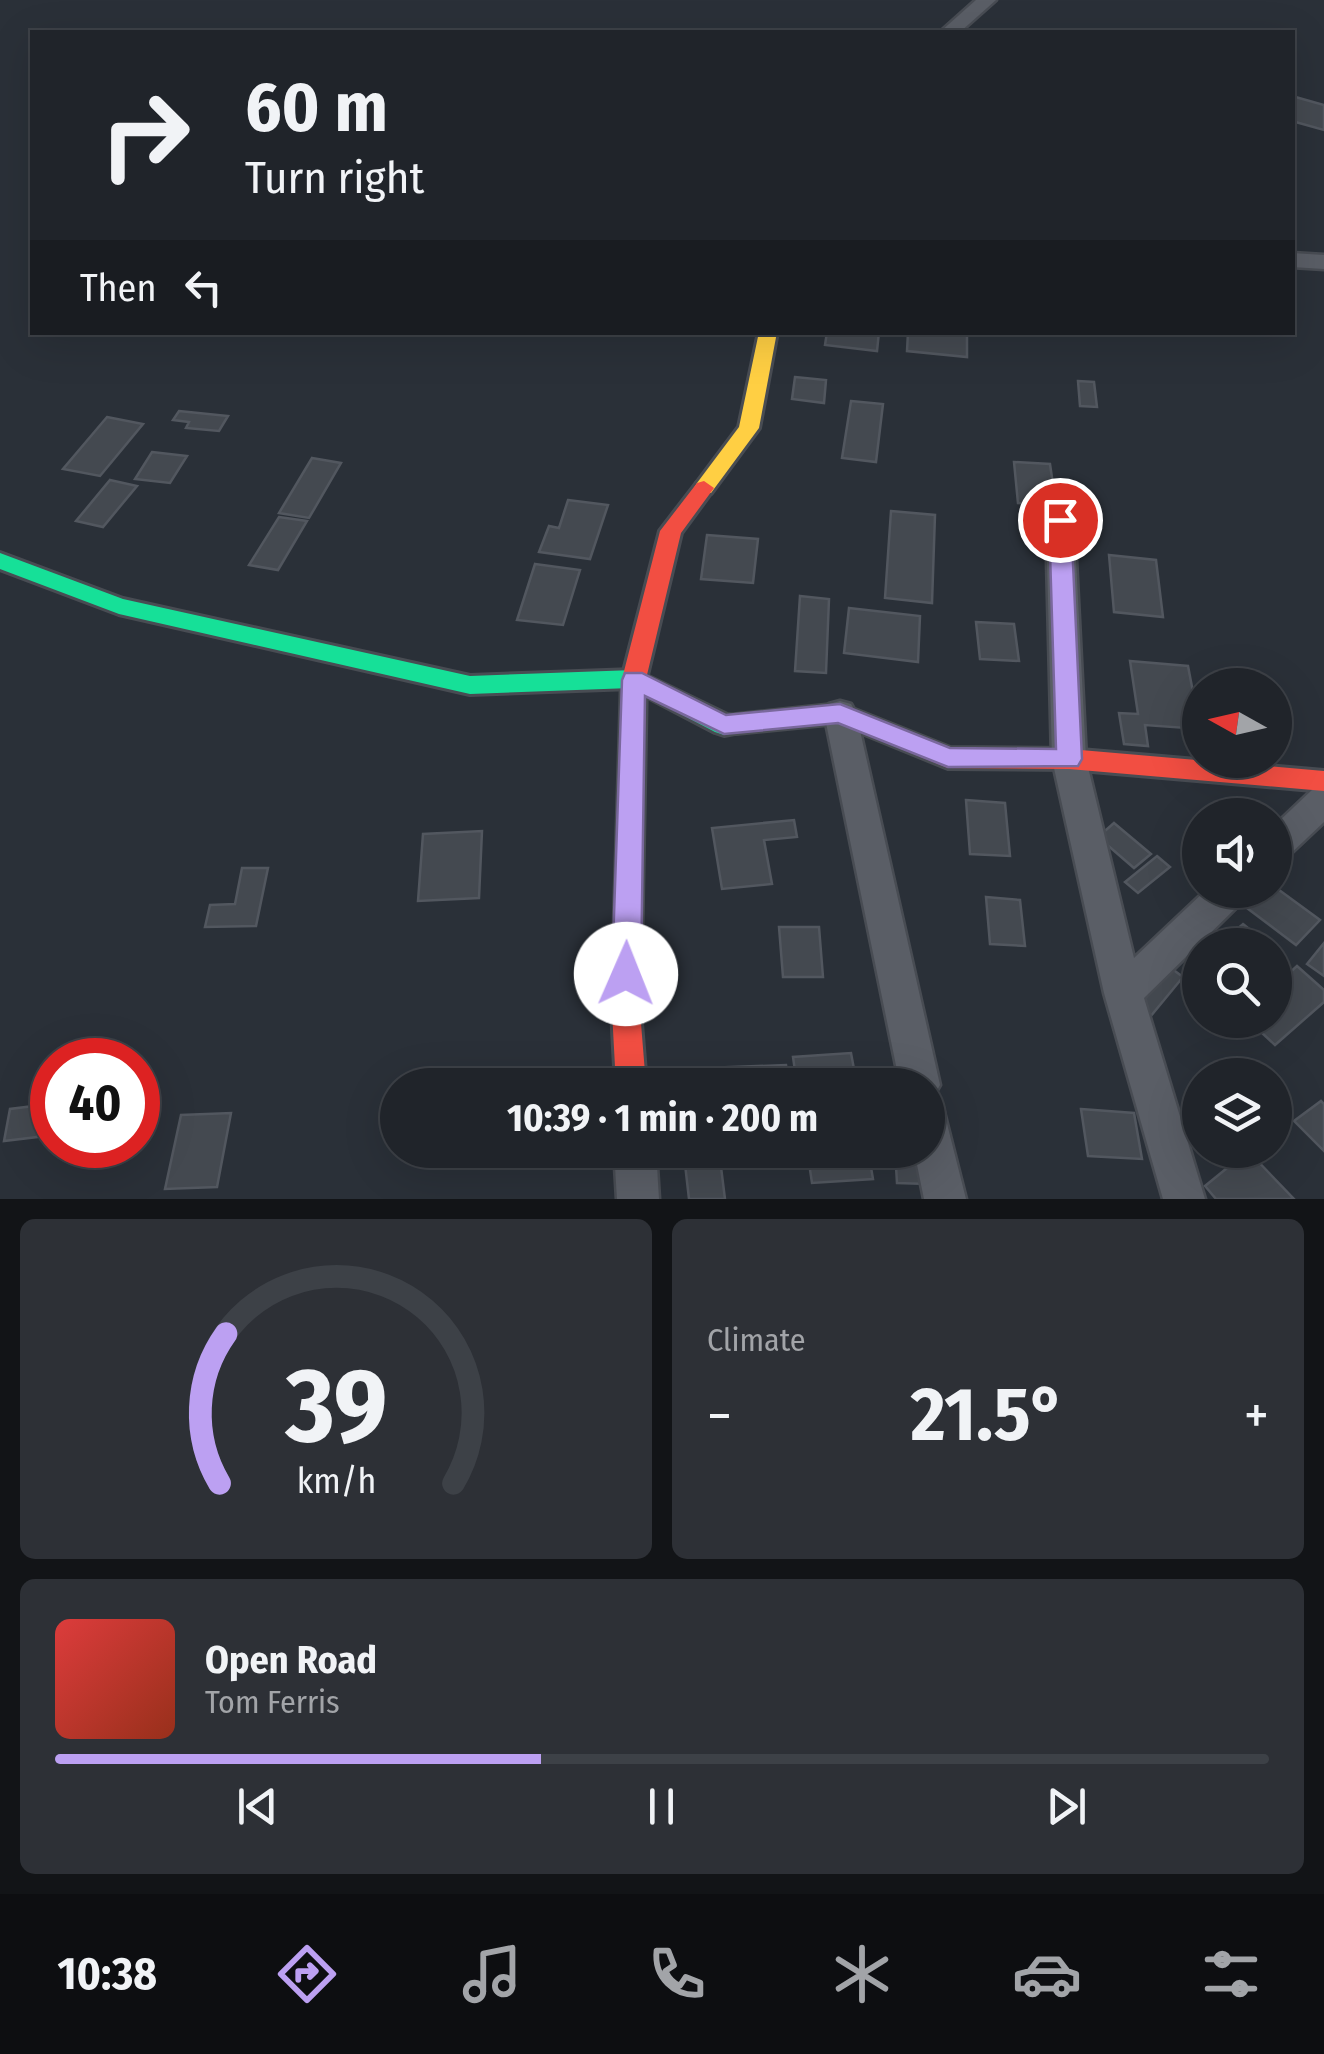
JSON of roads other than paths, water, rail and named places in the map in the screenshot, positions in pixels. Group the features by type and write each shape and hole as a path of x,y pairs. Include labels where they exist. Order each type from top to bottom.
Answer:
{"street":[{"path":"951,30 987,0"},
{"path":"1295,260 1324,262"},
{"path":"629,1068 626,1011 634,680 671,532 749,428 767,335"},
{"path":"1060,520 1069,759 1123,993 1184,1199"},
{"path":"0,561 119,606 470,685 634,680 724,725 840,714 948,758 1069,759 1324,781"},
{"path":"840,714 916,1068"},
{"path":"1292,831 1324,800"},
{"path":"1123,993 1211,908"},
{"path":"636,1168 638,1199"},
{"path":"938,1168 945,1199"}]}
